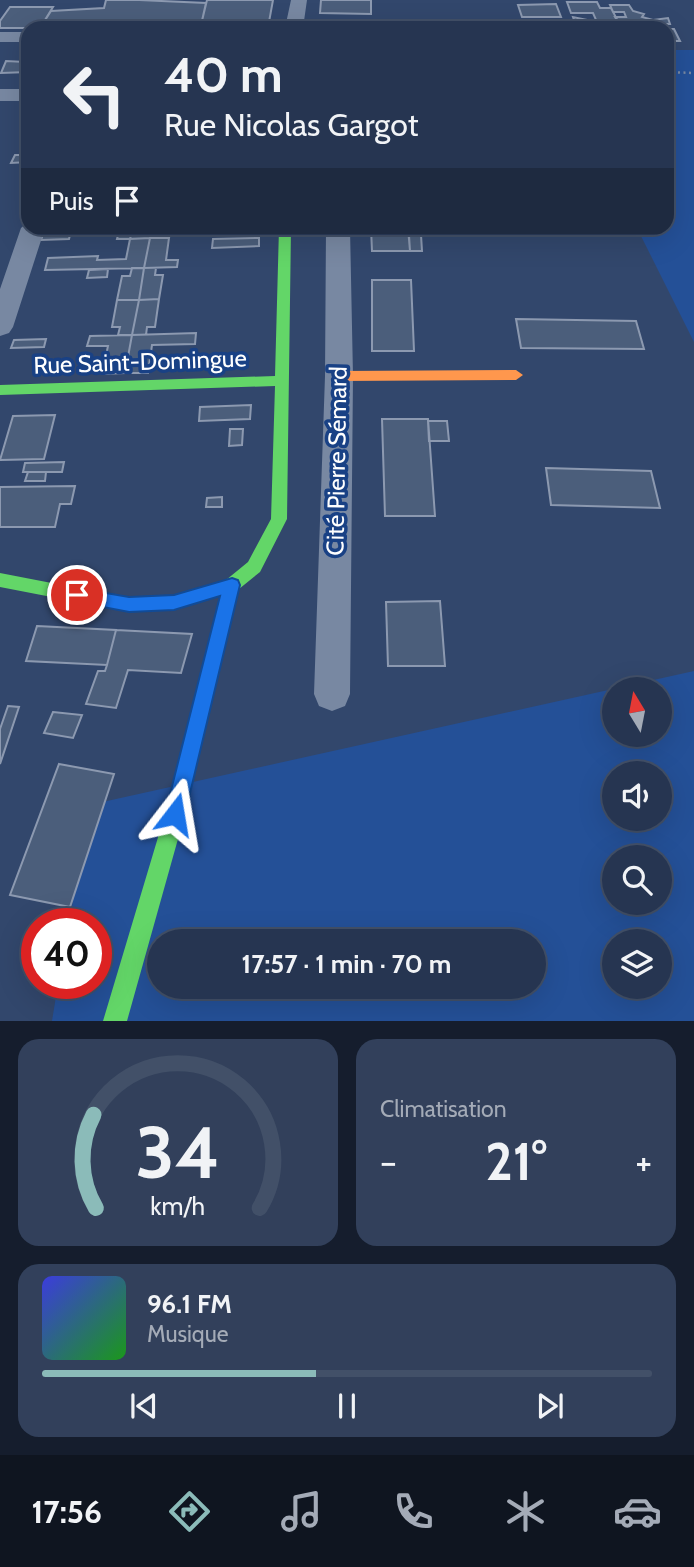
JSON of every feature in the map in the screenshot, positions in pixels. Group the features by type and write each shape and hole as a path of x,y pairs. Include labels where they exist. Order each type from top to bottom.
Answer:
{"street":[{"path":"295,21 299,0"},
{"path":"0,37 21,37"},
{"path":"0,95 21,95"},
{"path":"0,327 31,235"},
{"path":"0,580 129,605 174,602 232,585 254,567 279,519 285,235"},
{"name":"Cité Pierre Sémard","path":"332,694 339,376 338,235"},
{"path":"339,376 516,375"},
{"name":"Rue Saint-Domingue","path":"0,390 282,380"},
{"path":"115,1021 175,814 232,585"}],"path":[{"path":"674,72 694,73"}],"shaded area":[{"path":"674,50 694,50 694,342 640,235 674,235"},
{"path":"694,671 694,1021 52,1021 56,999 112,999 112,908 72,908 89,805 602,691 602,747 672,747 672,677 667,677"}],"building":[{"path":"106,0 206,3 202,21 45,21 51,11 104,8"},
{"path":"207,0 273,0 269,21 202,21"},
{"path":"321,0 371,0 371,14 320,13"},
{"path":"567,2 597,2 600,8 611,8 618,21 597,21 593,13 571,13"},
{"path":"556,4 561,17 522,17 518,5"},
{"path":"610,5 629,5 633,11 644,14 642,17 653,20 668,18 669,21 617,21 615,17 626,17 624,12 613,12"},
{"path":"10,7 53,7 44,21 21,21 21,28 0,28 0,21"},
{"path":"573,17 592,21 574,21"},
{"path":"674,29 680,41 674,41"},
{"path":"6,61 21,62 21,72 1,73"},
{"path":"15,155 21,155 21,162 11,163"},
{"path":"43,235 70,235 69,239 41,240"},
{"path":"118,235 131,235 130,239 117,239"},
{"path":"131,235 151,235 150,238 130,239"},
{"path":"151,235 170,235 169,238 150,238"},
{"path":"371,235 409,235 410,251 372,251"},
{"path":"409,235 421,235 422,251 410,251"},
{"path":"150,238 169,238 166,260 178,260 177,267 144,268"},
{"path":"150,238 144,268 45,270 48,258 98,256 97,260 126,259 130,239"},
{"path":"259,238 259,246 212,248 213,239"},
{"path":"132,268 144,268 139,300 117,300 122,276 130,276"},
{"path":"144,268 156,268 155,275 163,275 159,299 139,300"},
{"path":"108,269 107,277 87,278 89,270"},
{"path":"372,280 411,280 414,351 372,351"},
{"path":"159,299 155,327 147,327 146,335 132,335 139,300"},
{"path":"117,300 139,300 132,335 118,335 120,327 112,327"},
{"path":"516,319 636,321 644,349 521,348"},
{"path":"196,333 195,344 152,345 148,373 125,373 132,335"},
{"path":"132,335 125,373 102,374 108,346 87,346 90,336"},
{"path":"46,339 44,347 11,348 14,340"},
{"path":"251,405 250,419 199,421 200,407"},
{"path":"55,415 44,459 0,460 13,416"},
{"path":"382,419 428,419 435,516 385,516"},
{"path":"428,421 447,421 449,441 429,441"},
{"path":"230,429 243,429 242,445 229,446"},
{"path":"64,462 62,472 23,472 25,463"},
{"path":"546,468 651,471 660,508 551,505"},
{"path":"28,472 46,472 45,481 25,481"},
{"path":"75,486 71,504 60,504 55,527 0,527 0,487"},
{"path":"222,497 222,507 206,507 207,498"},
{"path":"440,601 445,666 388,666 386,602"},
{"path":"37,626 116,630 107,665 26,661"},
{"path":"116,630 192,634 181,673 128,670 116,708 86,704 98,671 105,671"},
{"path":"8,706 19,707 0,764 0,729"},
{"path":"53,712 82,715 73,738 44,733"},
{"path":"59,764 114,774 70,907 10,895"}],"traffic: fast":[{"path":"0,580 129,605 174,602 203,595 232,585 254,567 279,519 285,235"},
{"path":"0,390 282,381"},
{"path":"115,1021 175,814 232,585"}],"traffic: slow":[{"path":"339,376 516,375"}],"route":[{"path":"77,595 129,605 174,602 232,585 175,814"}]}
